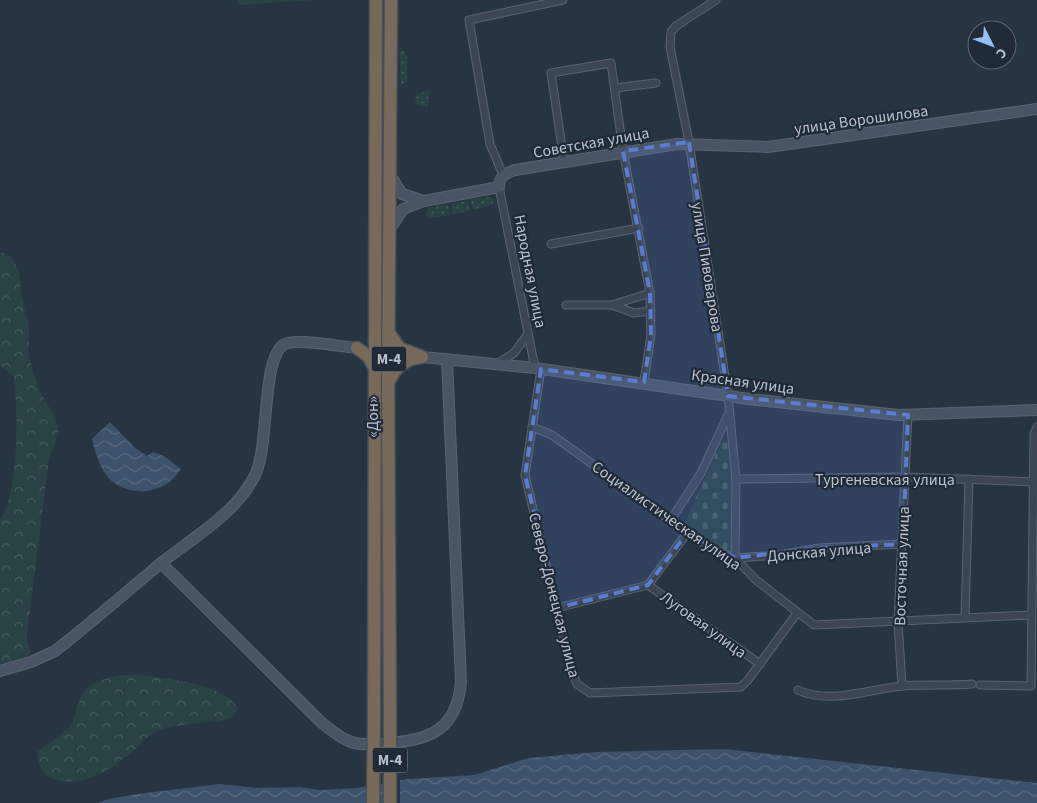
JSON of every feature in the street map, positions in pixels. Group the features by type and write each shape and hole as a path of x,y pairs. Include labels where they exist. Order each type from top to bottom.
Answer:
{"highway":[{"name":"«Дон»","path":"376,0 374,133 382,332 388,383 390,803"},
{"name":"«Дон»","path":"373,803 373,582 376,371 382,332 389,230 388,172 391,0"},
{"path":"376,371 368,356 358,348 370,343 382,332 404,351 422,357"},
{"path":"388,383 392,373 401,363 411,358 422,357"}],"main road":[{"name":"улица Ворошилова","path":"689,142 737,147 768,147 1037,109"},
{"name":"Советская улица","path":"389,230 403,208 501,181 515,170 623,151 689,142"},
{"path":"388,172 402,194 424,201"},
{"path":"0,671 31,662 54,651 231,506 255,475 263,452 269,384 277,351 287,342 358,348"},
{"name":"Красная улица","path":"422,357 538,368 644,382 728,396 908,415 1037,410"},
{"path":"161,563 322,723 338,736 353,743 363,744 409,742 434,734 445,725 454,712 460,682 447,359"}],"street":[{"name":"Народная улица","path":"538,368 528,334 501,181 490,144 469,20 563,0"},
{"name":"улица Пивоварова","path":"716,0 676,26 671,32 671,50 689,142 730,410 736,479 735,558"},
{"path":"564,161 551,73 611,63 623,151 650,293 651,335 644,382"},
{"path":"615,88 656,83"},
{"path":"551,244 639,228"},
{"path":"566,305 612,305 650,293"},
{"path":"612,305 634,313 651,311"},
{"path":"497,364 514,353 528,334"},
{"name":"Северо-Донецкая улица","path":"538,368 525,475 571,670 577,684 590,693 743,686 760,664"},
{"path":"671,520 701,473 730,410"},
{"name":"Восточная улица","path":"902,686 898,621 908,415"},
{"name":"Социалистическая улица","path":"532,427 552,435 687,533 721,554 735,558 756,580 797,613 818,626 1031,615"},
{"path":"980,686 1024,688 1031,686 1035,482 1034,434 1037,427"},
{"name":"Тургеневская улица","path":"736,479 905,476 1035,482"},
{"path":"965,617 969,479"},
{"path":"557,608 648,585 687,533"},
{"name":"Донская улица","path":"735,558 780,555 819,548 903,544"},
{"name":"Луговая улица","path":"648,585 760,664"},
{"path":"760,664 797,613"},
{"path":"798,690 814,696 830,696 902,686 972,684"}],"highlighted area":[{"path":"689,142 728,396 908,415 903,544 819,548 735,558 687,533 648,585 557,608 525,475 541,369 644,382 651,335 650,293 623,151"}],"green space":[{"path":"238,0 318,0 238,5"},
{"path":"403,50 407,56 407,83 401,84 399,51"},
{"path":"429,90 428,107 417,105 415,100 417,94"},
{"path":"490,197 494,200 492,205 473,210 470,199"},
{"path":"468,201 470,211 453,214 451,204"},
{"path":"448,204 450,215 432,218 425,215 428,208"},
{"path":"0,252 9,255 19,273 22,298 29,328 29,356 39,390 55,417 59,432 49,459 27,634 31,654 16,662 0,665 0,519 11,492 14,472 16,409 14,377 0,365"},
{"path":"722,440 730,443 733,484 731,551 725,552 686,529 684,524"},
{"path":"135,674 207,687 231,700 238,708 235,715 229,719 160,730 149,736 117,764 87,779 67,782 57,780 44,773 38,762 37,752 70,726 79,701 88,687 111,677"}],"water":[{"path":"110,422 134,447 147,456 153,452 164,456 181,469 175,477 159,488 141,491 131,490 113,482 102,468 92,439"},
{"path":"724,749 1037,783 1037,803 98,803 108,799 138,794 220,784 258,788 300,787 319,790 357,788 408,779 474,775 528,758 597,752"}],"pier":[{"path":"400,778 400,803 383,803 383,781"}]}
